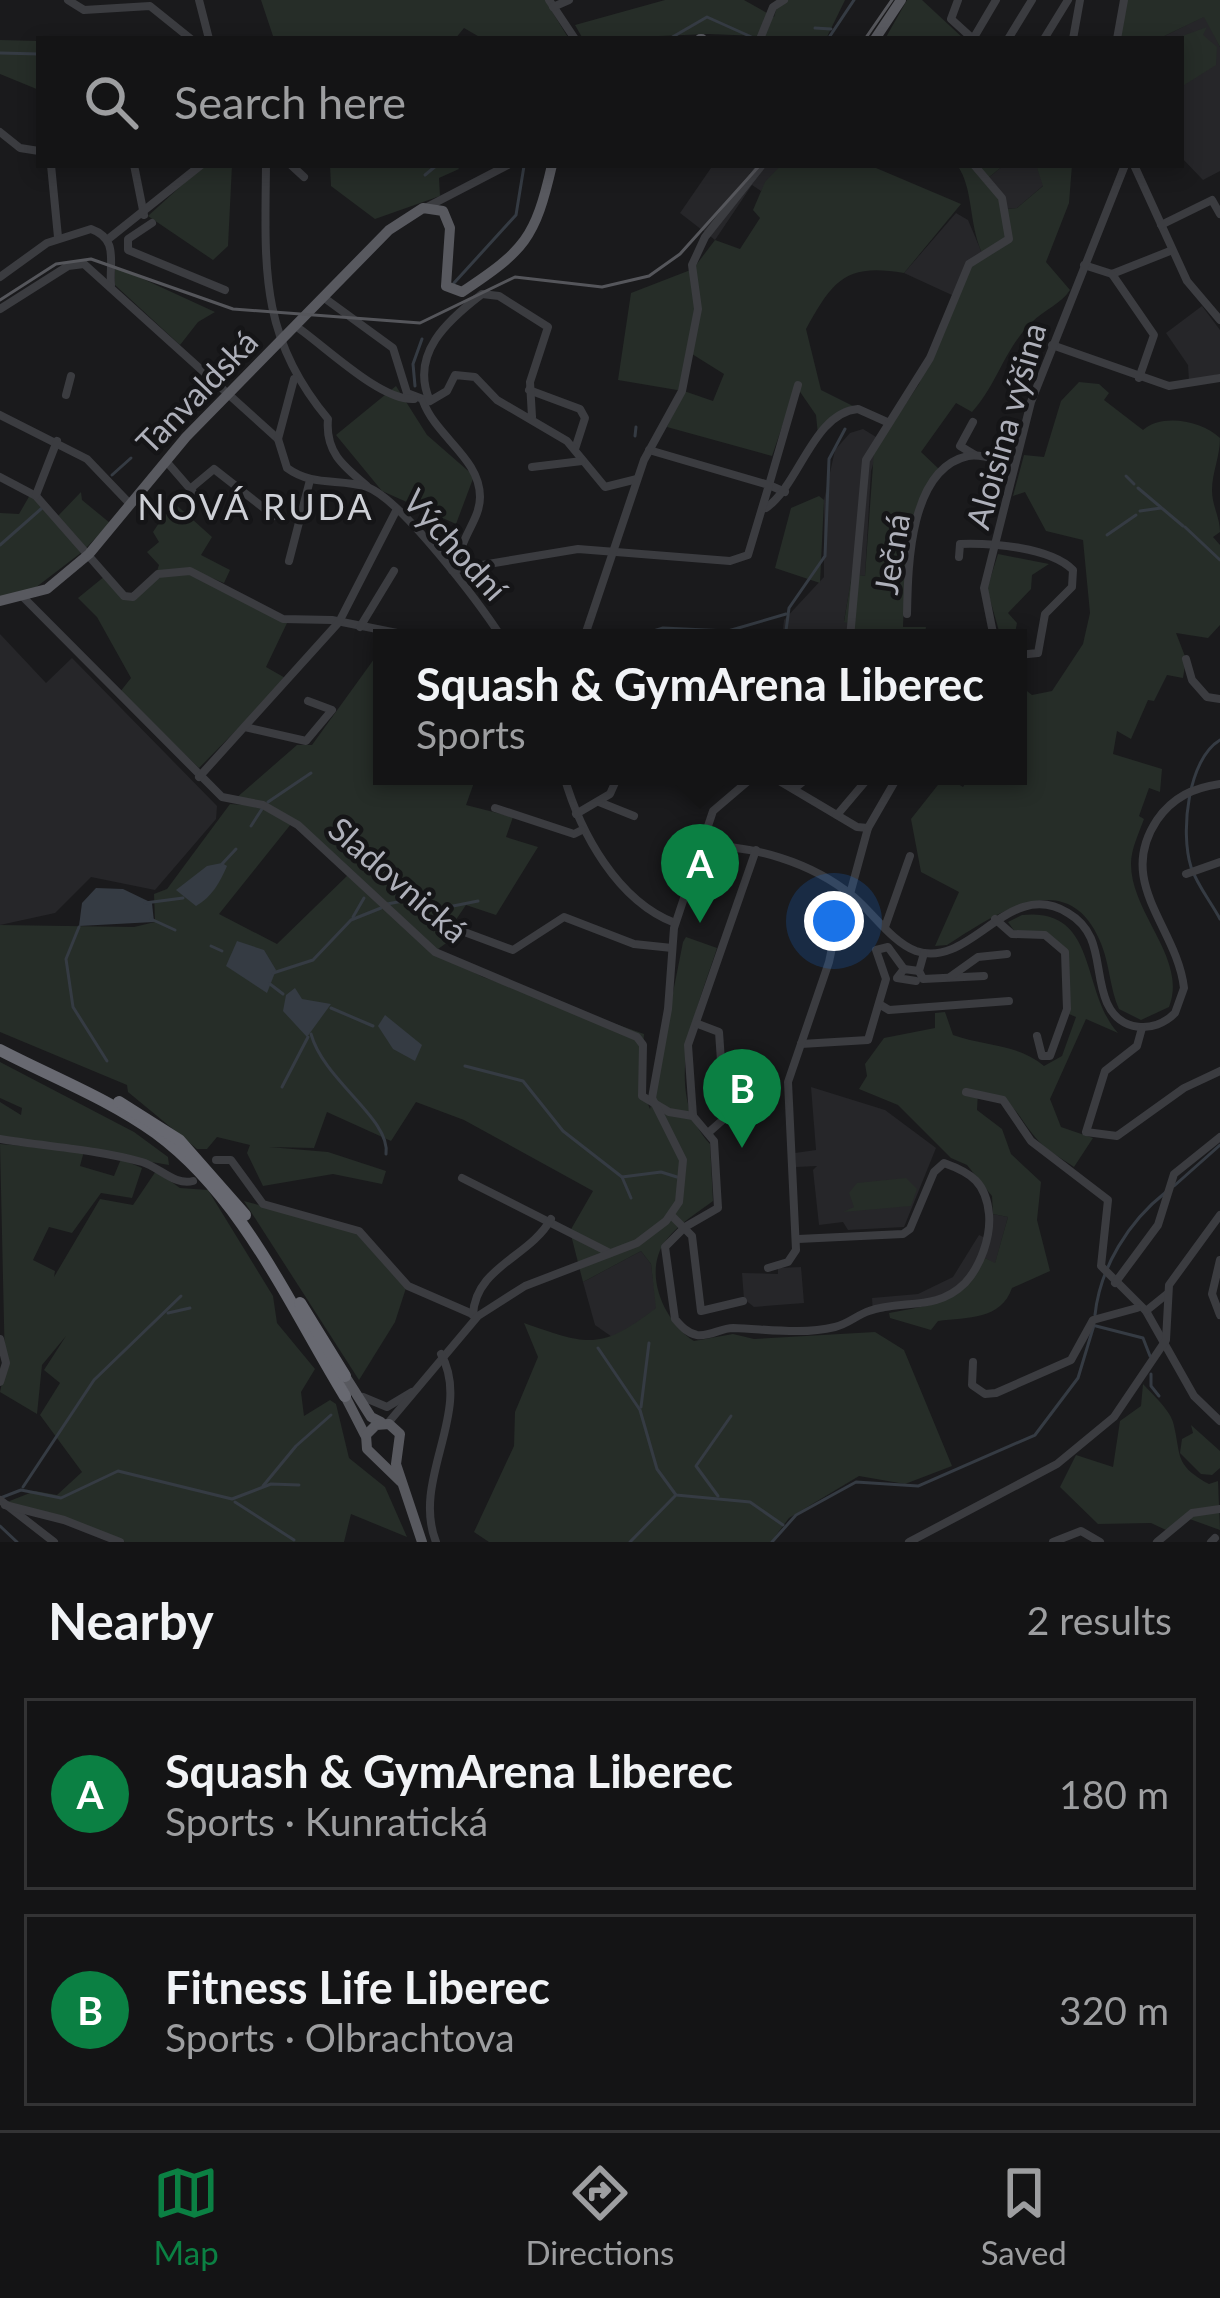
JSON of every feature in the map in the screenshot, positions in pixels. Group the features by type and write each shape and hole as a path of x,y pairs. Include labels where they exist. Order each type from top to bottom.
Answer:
{"highway":[{"path":"0,1046 131,1108 201,1168 237,1217 345,1396"},
{"path":"211,1179 345,1376"}],"main road":[{"path":"877,36 901,0"},
{"path":"427,207 443,212 450,221 445,282 451,292 462,292 526,244 538,224 551,168"},
{"name":"Tanvaldská","path":"0,601 47,589 89,554 165,460 374,244 427,207"},
{"path":"345,1376 371,1417 400,1434 389,1458 422,1542"},
{"path":"345,1396 369,1453 389,1458"},
{"path":"365,1438 373,1426 385,1423"}],"street":[{"path":"68,0 84,10 151,6 187,36"},
{"path":"199,0 208,36"},
{"path":"569,0 551,3 572,36"},
{"path":"761,36 773,8 784,0"},
{"path":"958,0 951,19 970,36"},
{"path":"975,36 997,0"},
{"path":"1010,36 1032,0"},
{"path":"1046,36 1068,0"},
{"path":"1074,36 1080,0"},
{"path":"1118,36 1124,0"},
{"path":"560,36 567,30"},
{"path":"1,134 20,148 36,151"},
{"path":"51,168 58,237"},
{"path":"135,168 145,220"},
{"path":"198,168 127,241 128,250 224,290"},
{"name":"Východní","path":"266,168 264,266 294,379 328,418 326,439 333,455 397,509 455,569 496,629"},
{"path":"294,168 304,177"},
{"path":"427,207 502,168"},
{"path":"587,629 637,479 682,391 698,308 692,266 705,236 760,168"},
{"path":"851,629 863,468 886,422 930,358 969,264 1009,238 1002,197 977,168"},
{"name":"Aloisina výšina","path":"992,629 984,588 1014,465 1052,345 1124,168"},
{"path":"1135,168 1186,281 1220,320"},
{"path":"1161,225 1213,200 1220,214"},
{"path":"107,240 145,220"},
{"path":"0,277 58,237 91,229 107,240 113,256 111,287"},
{"path":"1112,274 1170,250"},
{"path":"0,310 68,266 84,264 278,439"},
{"path":"1084,265 1112,274 1154,335 1139,378"},
{"path":"423,401 422,377 442,323 487,293 548,327 529,390 532,417"},
{"path":"323,298 388,342 399,362 402,385 423,401 448,443 476,471 481,503 460,544 455,569 578,549 614,556 736,561 754,546 798,385"},
{"path":"297,327 359,370 381,394 423,401 463,372 497,400 532,417 575,449 608,488 637,479"},
{"path":"1052,345 1139,378 1186,386 1220,378"},
{"path":"66,395 71,376"},
{"path":"289,561 310,480 286,468 278,439 294,379"},
{"path":"529,390 580,409 585,418 575,449"},
{"path":"764,509 785,492 836,416 858,409 886,422"},
{"path":"0,415 57,441 100,468 130,504"},
{"path":"973,422 960,446 1014,465"},
{"path":"36,496 57,441"},
{"path":"649,450 785,492"},
{"name":"Ječná","path":"907,614 908,568 926,496 942,471 975,454"},
{"path":"165,460 205,506"},
{"path":"532,467 582,461"},
{"path":"190,489 214,469 274,516"},
{"path":"0,477 36,496 124,596 133,598 158,574 190,571 283,619 373,629"},
{"name":"Východní","path":"310,480 368,487"},
{"path":"200,777 339,622 397,509"},
{"path":"959,557 960,544 995,546 1042,555 1073,570 1072,587 1045,614 1038,653 1027,654"},
{"path":"360,627 394,571"},
{"name":"Sladovnická","path":"22,597 200,777 228,801 263,805 298,825 435,952 638,1037 643,1045 642,1096 654,1105"},
{"path":"1186,659 1192,680 1207,697 1220,698"},
{"path":"245,727 306,741 332,710 308,701"},
{"path":"699,845 756,850 847,892 885,927 924,953 948,950 995,919 1030,906 1069,913 1094,943 1108,1007 1126,1024 1142,1028 1170,1018 1183,994 1182,976 1148,903 1141,867 1153,826 1188,791 1220,784"},
{"path":"567,785 582,830 643,903 675,923"},
{"path":"576,814 599,802 611,785"},
{"path":"385,1423 407,1403 441,1354 476,1316 525,1286 649,1236 671,1215 684,1190 685,1168 654,1105 675,923 713,811 742,785"},
{"path":"787,785 868,828"},
{"path":"794,789 799,785"},
{"path":"837,815 862,785"},
{"path":"768,1268 788,1262 798,1239 788,1082 868,828 893,785"},
{"path":"599,802 634,816"},
{"path":"495,808 574,834 582,830"},
{"path":"693,1116 688,1045 756,850"},
{"path":"885,927 910,856"},
{"path":"1190,872 1220,862"},
{"path":"467,933 513,950 563,917 634,944 671,948"},
{"path":"995,919 1012,934 1045,935 1065,952 1067,1012 1050,1056 1042,1056 1037,1036"},
{"path":"801,1045 868,1040 886,979 877,950 888,947 904,969 923,979 984,976"},
{"path":"917,976 924,953"},
{"path":"949,978 977,957 1007,954"},
{"path":"879,1004 890,1010 1010,1000"},
{"path":"698,1024 719,1032 725,1118 708,1133"},
{"path":"1142,1028 1138,1046 1105,1071 1085,1132 1117,1136 1184,1088 1220,1071"},
{"path":"966,1092 1003,1100 1031,1141 1108,1200 1099,1252 1110,1277 1166,1340 1194,1396 1220,1421"},
{"path":"654,1105 693,1116 708,1133 717,1159 718,1208 686,1227 665,1252 670,1309 683,1328 703,1336 728,1328 788,1332 842,1326 875,1309 923,1307 963,1285 985,1245 988,1202 983,1186 968,1172 944,1163 934,1172 916,1217 903,1234 798,1239"},
{"path":"1110,1277 1158,1226 1170,1180 1220,1137"},
{"path":"0,1139 123,1157 155,1166 181,1183 201,1168 231,1160 268,1207 359,1231 408,1286 476,1316"},
{"path":"462,1178 611,1253"},
{"path":"671,1215 686,1227 693,1241 701,1311 742,1301"},
{"path":"973,1362 972,1385 985,1394 1071,1360 1097,1318 1141,1309 1167,1294 1220,1215"},
{"path":"476,1316 476,1293 488,1277 539,1240 551,1219"},
{"path":"1220,1260 1212,1294 1220,1315"},
{"path":"909,1542 1058,1464 1114,1417 1166,1340 1167,1294"},
{"path":"0,1339 6,1364 0,1382"},
{"path":"436,1542 427,1497 452,1386 441,1354"},
{"path":"345,1376 379,1407 394,1405 418,1387"},
{"path":"400,1434 407,1403"},
{"path":"3,1503 54,1542"},
{"path":"3,1503 120,1542"},
{"path":"1157,1542 1192,1514 1220,1509"},
{"path":"1053,1542 1081,1531 1100,1542"}],"shaded area":[{"path":"261,0 545,0 567,36 478,36 464,28 457,36 273,36"},
{"path":"665,0 744,0 774,17 779,0 845,0 827,36 581,36 575,25"},
{"path":"907,0 922,0 961,36 887,36"},
{"path":"1126,0 1220,0 1220,47 1204,17 1164,36 1120,36"},
{"path":"1205,16 1220,47 1220,171 1203,180 1184,160 1184,36 1164,36"},
{"path":"1207,27 1203,35 1217,47 1216,65 1184,85 1184,36"},
{"path":"0,40 36,41 36,89 0,74"},
{"path":"201,168 232,168 228,246 213,260 148,216"},
{"path":"330,168 459,169 439,178 440,196 375,219 331,186"},
{"path":"711,168 779,168 761,191 752,185 715,240 680,213"},
{"path":"778,168 876,168 961,204 904,273 855,273 825,298 806,329 821,390 853,406 835,414 818,435 816,415 796,386 772,456 667,427 683,391 618,380 631,293 693,269 715,240 740,249 760,218 753,210 765,182","holes":["692,354 724,374 713,401 684,391"]},
{"path":"958,168 1000,168 988,178 1008,209 1017,208 1043,186 1037,168 1072,168 1069,203 1046,262 1070,290 1022,333 972,412 956,403 921,452 940,470 922,507 911,546 903,627 926,629 852,629 853,624 844,622 852,574 865,576 874,451 919,384 961,278 982,253"},
{"path":"1000,168 1037,168 1044,185 1017,208 1007,209 988,178"},
{"path":"956,213 968,220 982,253 1009,239 1025,259 954,296 904,273"},
{"path":"115,266 215,312 198,322 180,345 115,285"},
{"path":"1202,306 1220,330 1220,374 1189,381 1188,365 1166,333"},
{"path":"1079,382 1099,384 1109,393 1104,400 1143,430 1161,422 1182,421 1220,438 1212,490 1220,532 1213,537 1220,545 1220,625 1208,638 1176,633 1186,659 1183,678 1167,675 1154,701 1148,700 1131,739 1117,731 1113,754 1162,769 1160,792 1149,788 1139,816 1144,819 1131,864 1133,883 1165,954 1173,989 1169,1007 1141,1020 1119,1009 1102,946 1088,920 1071,906 1052,900 1030,902 987,920 947,945 935,946 959,892 921,872 911,819 938,785 1027,785 1027,691 1032,695 1052,691 1083,644 1090,613 1083,540 1046,531 1025,492 1013,496 1024,455 1044,457 1061,401"},
{"path":"396,386 427,435 474,476 456,524 382,491 336,435"},
{"path":"863,429 881,440 871,471 865,576 852,575 844,621 854,623 852,629 783,629 784,620 824,577 824,500 835,450 850,433"},
{"path":"81,492 82,500 110,523 86,548 58,516"},
{"path":"30,495 82,552 35,588 0,598 0,513 19,514"},
{"path":"819,496 824,500 820,583 775,568 791,508"},
{"path":"173,502 212,537 201,555 230,570 224,583 197,572 157,571 159,565 147,552 159,542 153,532"},
{"path":"998,554 1049,564 1032,575 1031,589 1008,613 1017,623 1016,629 998,629 987,589"},
{"path":"190,574 287,623 266,667 287,679 199,768 120,692 131,678 97,617 78,598 105,576 126,599 160,576"},
{"path":"0,634 46,683 72,658 217,806 216,819 155,890 91,877 55,913 0,925"},
{"path":"373,660 373,785 473,785 466,805 513,817 506,837 538,847 496,915 466,905 451,927 464,930 434,952 483,977 644,1034 640,1085 650,1109 683,942 686,937 717,948 693,1022 685,1074 695,1122 710,1144 713,1201 677,1228 659,1252 656,1280 665,1309 694,1341 733,1334 754,1339 875,1332 904,1350 952,1466 905,1484 859,1476 789,1518 771,1542 489,1542 474,1532 514,1446 515,1412 538,1357 524,1323 594,1340 621,1331 656,1308 651,1264 641,1251 583,1282 570,1231 593,1191 464,1120 416,1102 391,1141 327,1112 314,1148 269,1147 328,1152 386,1171 382,1184 333,1174 263,1186 247,1153 250,1145 217,1137 207,1149 197,1149 128,1092 127,1085 0,1032 0,925 134,927 155,922 154,894 167,889 230,804 260,806 291,824 219,914 277,944 349,874 285,814 270,807 235,799 297,745 312,745"},
{"path":"207,866 227,866 218,883 196,906 176,890"},
{"path":"96,888 123,889 152,903 154,922 79,926 82,903"},
{"path":"1022,915 1047,916 1064,924 1076,938 1106,1016 1118,1033 1086,1019 1050,1099 1061,1127 1093,1138 1074,1167 1039,1141 1006,1101 978,1092 977,1110 1002,1129 1011,1154 1041,1182 1037,1220 1050,1271 1012,1288 992,1311 938,1321 931,1330 890,1318 889,1313 946,1299 966,1285 985,1258 995,1263 1008,1217 993,1214 992,1196 967,1165 951,1158 898,1105 859,1089 867,1076 865,1064 884,1038 935,1028 935,1013 945,1012 953,1035 1012,1049 1044,1066 1062,1056 1076,1017 1069,1014 1068,953 1047,932 1015,932 1008,922"},
{"path":"237,941 264,950 276,970 267,993 226,966"},
{"path":"295,988 302,999 331,1004 307,1037 283,1011 286,995"},
{"path":"385,1015 422,1045 415,1061 393,1049 378,1026"},
{"path":"0,1062 134,1132 168,1157 169,1165 0,1136 0,1102 21,1115 22,1108 0,1098"},
{"path":"811,1087 885,1110 936,1148 904,1227 848,1230 843,1222 819,1225 813,1170 817,1166 796,1167 795,1153 816,1150"},
{"path":"0,1144 84,1151 80,1166 114,1176 121,1159 142,1168 132,1198 101,1193 72,1233 49,1227 33,1260 55,1271 54,1277 100,1199 133,1205 156,1171 180,1188 208,1190 273,1296 277,1323 315,1369 301,1392 304,1416 330,1400 336,1404 349,1458 385,1487 407,1537 351,1514 344,1542 125,1542 7,1502 35,1491 57,1495 82,1472 40,1415 60,1383 44,1370 66,1336 42,1365 37,1414 0,1392 5,1368"},
{"path":"906,1178 917,1189 911,1206 843,1212 854,1207 849,1193 857,1183"},
{"path":"244,1201 354,1231 406,1288 395,1322 359,1380"},
{"path":"993,1214 1008,1217 995,1264 985,1258 968,1288 945,1302 873,1313 872,1298 918,1294 953,1277 979,1235 987,1239"},
{"path":"641,1251 651,1264 657,1308 615,1339 595,1325 583,1282"},
{"path":"801,1267 804,1303 754,1307 744,1299 742,1273 778,1274 778,1268"},
{"path":"1143,1384 1171,1417 1184,1465 1209,1484 1218,1481 1220,1530 1184,1517 1166,1530 1151,1523 1098,1524 1060,1487 1076,1455 1113,1467 1120,1421 1141,1406"},
{"path":"1191,1425 1220,1451 1220,1468 1212,1475 1201,1474 1180,1453 1182,1439 1193,1433"}],"waterway":[{"path":"830,36 854,0"},
{"path":"674,36 707,17 749,36"},
{"path":"815,28 831,29"},
{"path":"0,53 36,54"},
{"path":"425,175 433,168"},
{"path":"454,283 516,215 524,168"},
{"path":"415,386 413,364 422,339"},
{"path":"635,436 636,427"},
{"path":"786,629 789,608 825,556 829,459 845,429"},
{"path":"112,475 131,458"},
{"path":"1126,476 1134,484"},
{"path":"1138,488 1183,526"},
{"path":"0,545 42,508"},
{"path":"1140,511 1161,508"},
{"path":"1107,535 1136,515"},
{"path":"1185,527 1220,560"},
{"path":"735,629 786,614"},
{"path":"660,629 685,629"},
{"path":"1220,740 1209,749 1194,779 1186,835 1194,874 1220,919"},
{"path":"268,802 311,773"},
{"path":"251,826 262,809"},
{"path":"222,864 236,849"},
{"path":"145,903 183,898"},
{"path":"353,917 364,898"},
{"path":"387,904 403,901 443,908 478,901"},
{"path":"273,973 313,960 351,920 381,908"},
{"path":"151,919 175,930"},
{"path":"79,927 66,959 73,1007 107,1061"},
{"path":"211,946 222,951"},
{"path":"270,984 283,994"},
{"path":"331,1008 373,1026"},
{"path":"311,1034 329,1068 378,1127 386,1154"},
{"path":"282,1087 308,1037"},
{"path":"465,1066 523,1081 563,1131 622,1177 661,1172 677,1177"},
{"path":"1174,1186 1220,1145"},
{"path":"622,1177 631,1198"},
{"path":"1095,1315 1118,1246 1166,1192"},
{"path":"23,1487 94,1380 181,1296"},
{"path":"168,1313 190,1308"},
{"path":"772,1542 796,1515 856,1482 918,1486 1035,1435 1078,1378 1094,1325"},
{"path":"1096,1326 1143,1338 1150,1356"},
{"path":"641,1407 649,1343"},
{"path":"598,1348 640,1410 657,1469 676,1495 750,1502 783,1525"},
{"path":"1151,1374 1151,1386 1159,1396"},
{"path":"263,1486 296,1446 331,1415"},
{"path":"718,1496 696,1466 731,1416"},
{"path":"0,1498 21,1490 61,1498 118,1471 232,1499 271,1484 299,1485"},
{"path":"630,1542 675,1496"},
{"path":"235,1502 294,1540"},
{"path":"0,1526 17,1542"}],"tram line":[{"path":"867,36 892,0"},
{"path":"0,300 56,264 91,259 233,309 420,323 515,277 602,287 649,276 680,254 757,168"}],"place":[{"name":"Squash & GymArena Liberec","path":"700,923"},
{"name":"Fitness Life Liberec","path":"742,1148"}],"district":[{"name":"NOVÁ RUDA","path":"256,507"}]}
